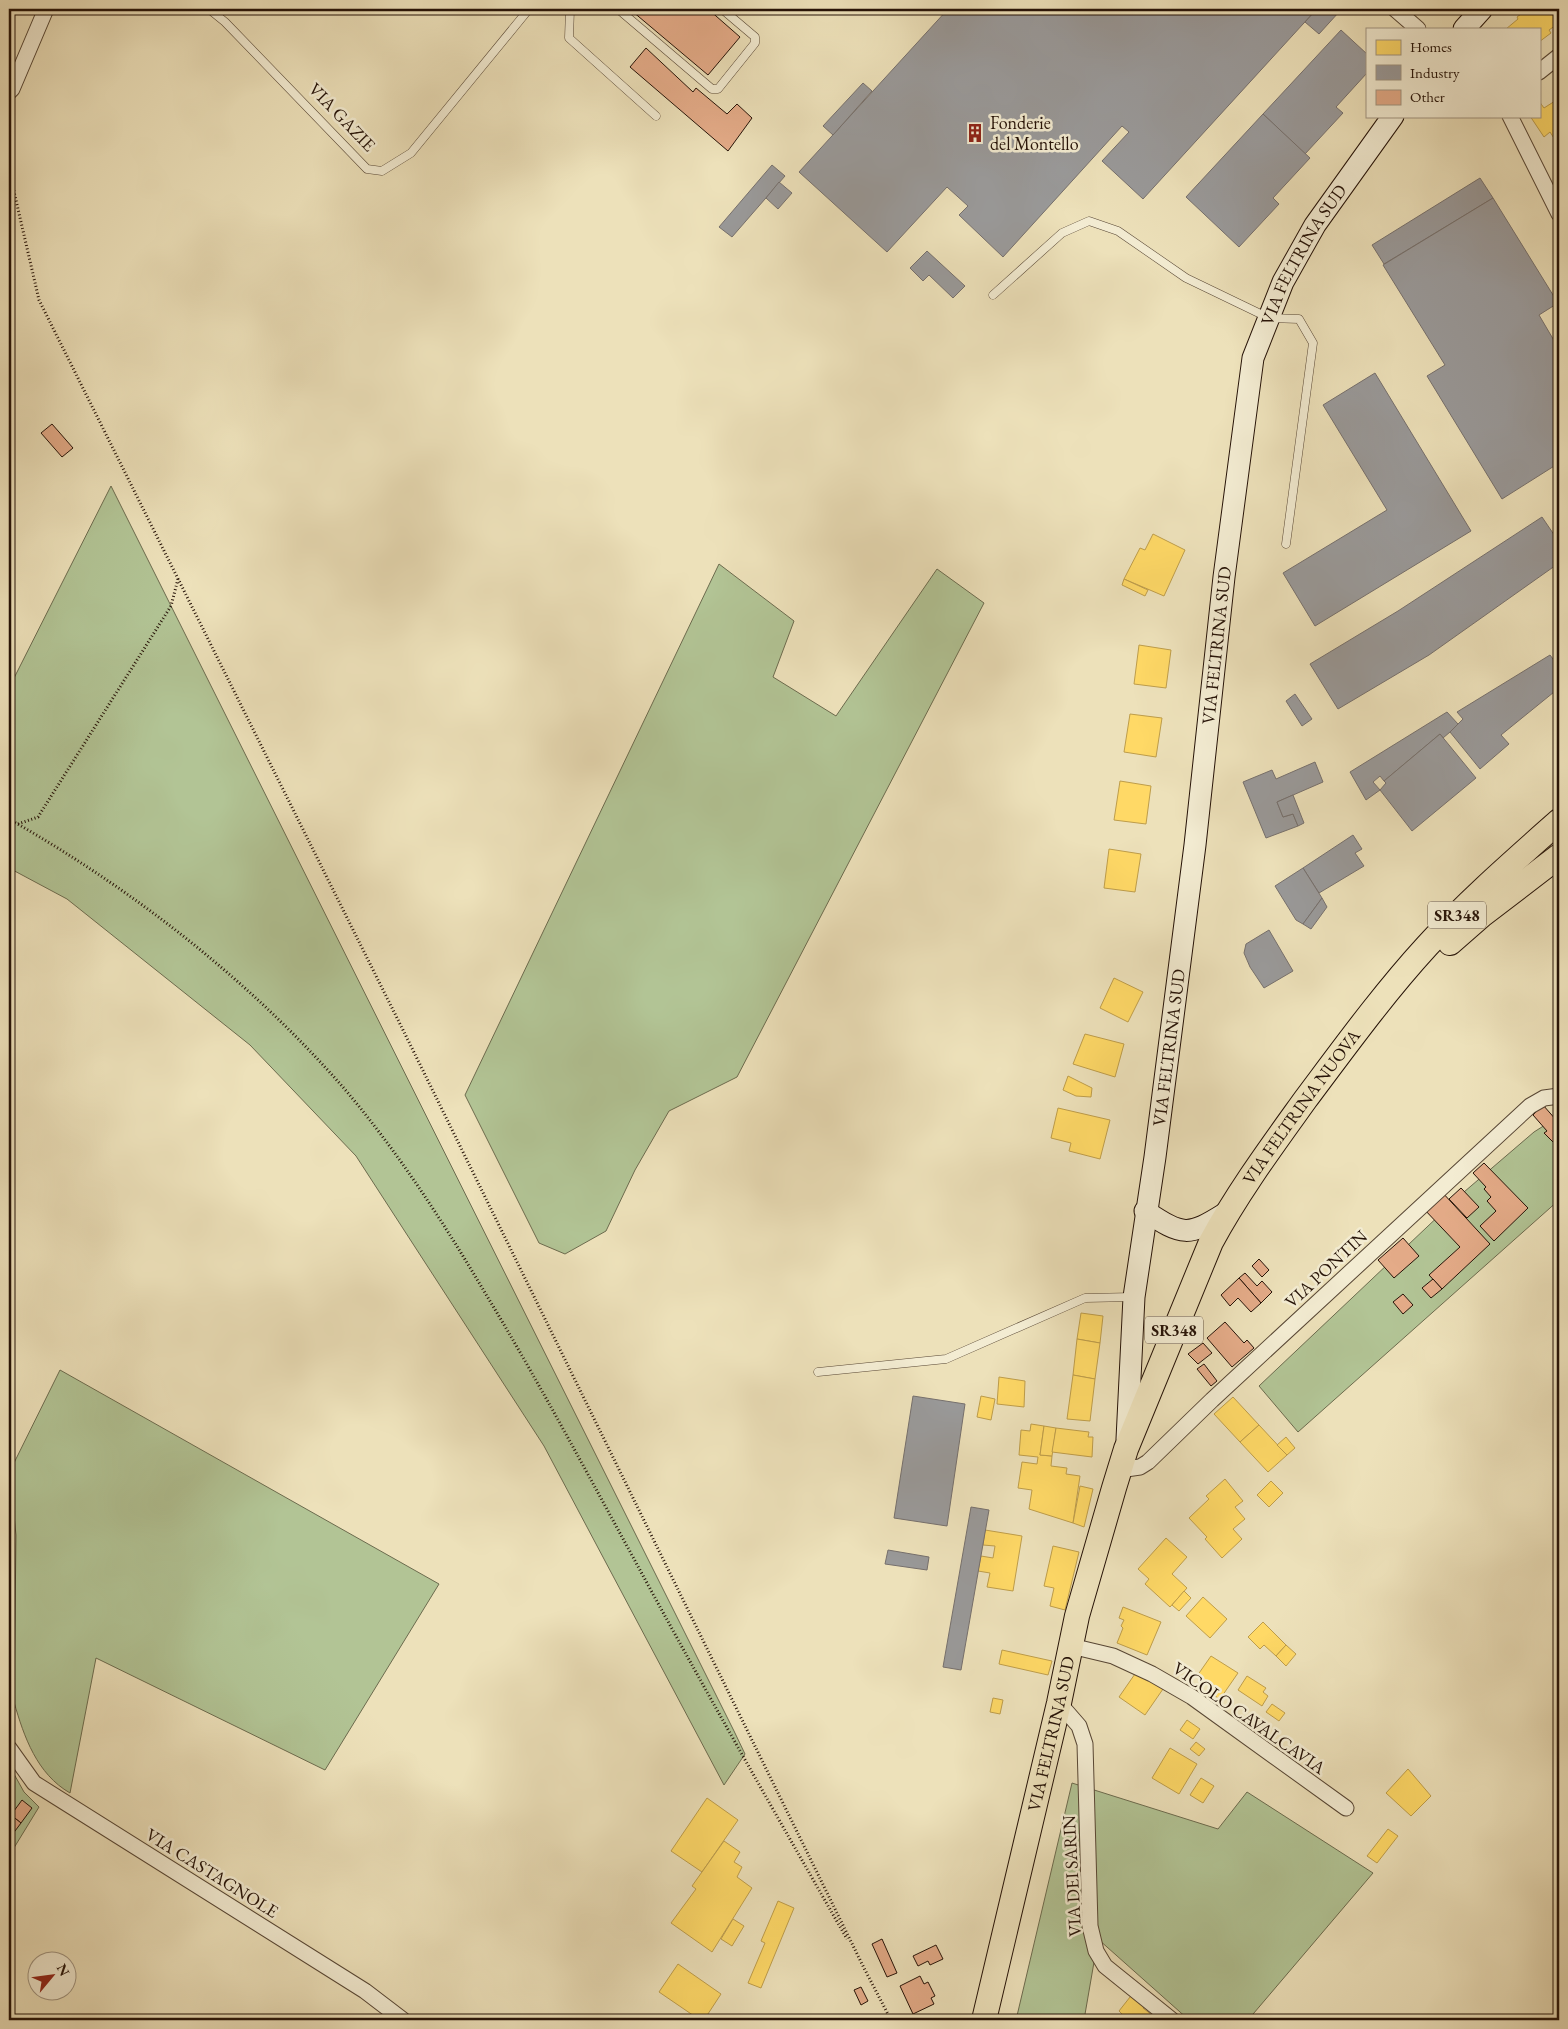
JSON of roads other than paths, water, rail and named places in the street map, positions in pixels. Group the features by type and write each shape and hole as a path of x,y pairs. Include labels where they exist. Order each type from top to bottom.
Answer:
{"main road":[{"path":"1465,28 1482,9"},
{"name":"VIA FELTRINA SUD","path":"984,2020 1059,1704 1077,1616 1123,1460 1134,1297 1145,1211 1155,1156 1195,845 1224,577 1253,358 1283,282 1315,225 1392,118"},
{"name":"VIA FELTRINA NUOVA","path":"1123,1460 1198,1271 1226,1213 1272,1146 1366,1020 1434,939 1482,890 1559,821"},
{"path":"1366,1020 1408,979 1482,915 1559,856"},
{"path":"1145,1211 1177,1231 1190,1232 1207,1226 1226,1213"}],"street":[{"path":"9,92 12,89 46,9"},
{"path":"1394,9 1401,28"},
{"path":"1394,9 1417,28"},
{"path":"1540,71 1559,56"},
{"path":"1511,118 1559,214"},
{"name":"VIA PONTIN","path":"1123,1460 1140,1467 1148,1462 1212,1400 1530,1106 1544,1098 1559,1096"},
{"name":"VICOLO CAVALCAVIA","path":"1071,1646 1113,1656 1152,1674 1192,1697 1346,1808"},
{"name":"VIA DEI SARIN","path":"1059,1704 1079,1726 1085,1744 1090,1926 1096,1951 1105,1966 1172,2020"},
{"name":"VIA CASTAGNOLE","path":"9,1748 34,1783 365,1991 404,2020"}],"lane":[{"name":"VIA GAZIE","path":"209,9 225,22 367,170 382,170 411,153 529,9"},
{"path":"570,9 570,38 656,116"},
{"path":"618,9 712,89 718,89 755,44 755,36 722,9"},
{"path":"993,295 1062,233 1089,221 1118,231 1186,278 1269,318 1300,319 1313,343 1286,544"},
{"path":"818,1372 946,1359 1085,1298 1134,1297"}],"place":[{"name":"Fonderie del Montello","path":"975,133"}]}
